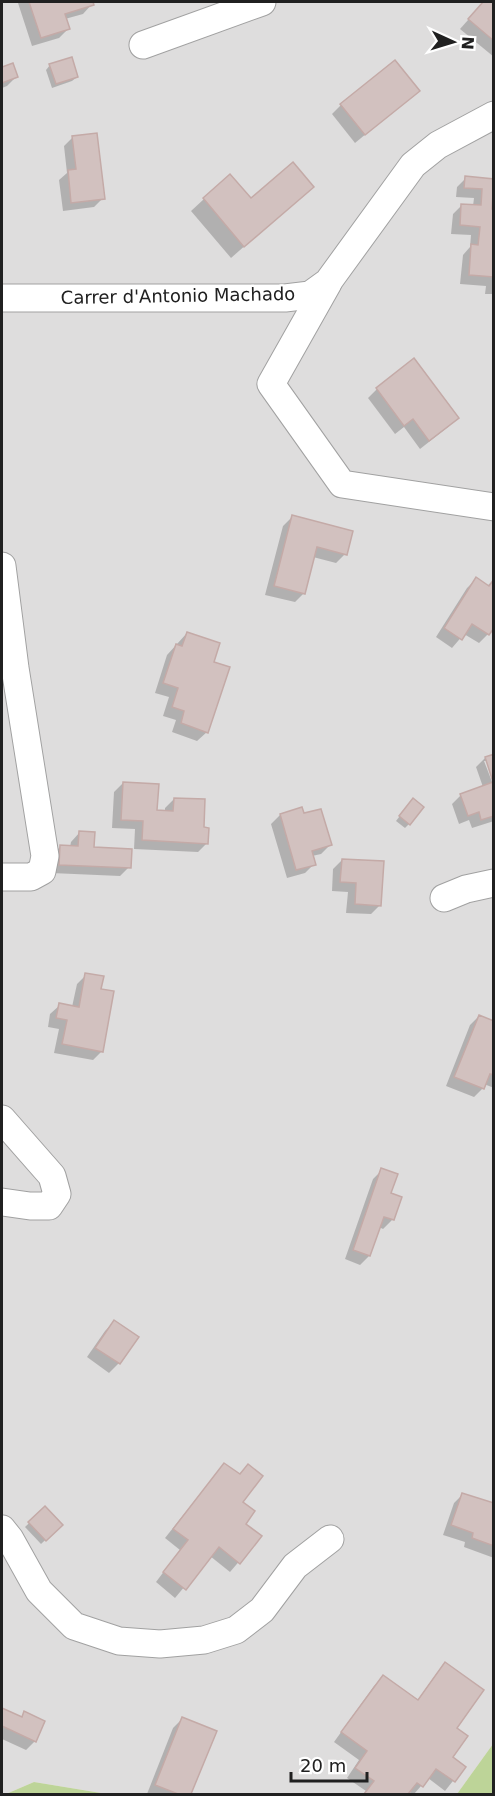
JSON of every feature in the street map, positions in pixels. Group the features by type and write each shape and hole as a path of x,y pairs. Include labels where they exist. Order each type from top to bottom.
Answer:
{"street":[{"path":"143,45 262,2"},
{"name":"Carrer d'Antonio Machado","path":"2,298 285,298 310,295 328,282 413,165 438,145 494,116"},
{"path":"328,282 271,384 342,484 494,507"},
{"path":"2,578 45,856 42,871 31,877 2,877"},
{"path":"444,898 466,889 494,884"},
{"path":"2,1119 52,1176 57,1194 49,1206 2,1202"},
{"path":"2,1529 39,1591 74,1626 119,1641 160,1644 204,1640 236,1630 262,1610 295,1566 330,1539"}],"shaded area":[{"path":"2,2 493,2 493,1744 457,1794 107,1794 34,1782 2,1794"}],"green space":[{"path":"493,1744 493,1794 457,1794"},
{"path":"34,1782 107,1794 6,1794"}],"building":[{"path":"29,2 93,2 94,5 65,14 70,29 41,38"},
{"path":"483,2 494,2 494,41 468,19"},
{"path":"72,57 78,77 56,84 49,64"},
{"path":"395,60 420,91 365,135 340,104"},
{"path":"13,63 18,77 2,83 2,67"},
{"path":"97,133 105,199 71,203 68,170 76,169 72,136"},
{"path":"293,162 314,187 244,247 203,198 230,174 251,198"},
{"path":"465,176 494,179 492,209 494,209 494,277 469,275 471,244 478,245 480,227 460,225 461,204 481,205 482,189 464,188"},
{"path":"414,358 459,418 429,441 413,419 404,426 376,388"},
{"path":"292,515 353,531 347,555 317,547 305,594 274,586"},
{"path":"476,577 489,586 494,579 494,628 489,635 472,624 462,640 444,628"},
{"path":"187,632 220,643 214,662 230,667 208,733 181,723 184,711 172,707 178,688 163,683 176,644 182,646"},
{"path":"494,754 494,816 481,820 479,812 468,816 460,794 493,782 485,757"},
{"path":"123,782 159,784 157,810 173,811 174,798 205,799 204,827 209,828 208,844 142,840 143,821 121,820"},
{"path":"413,798 424,807 410,825 399,816"},
{"path":"302,807 304,813 321,809 332,845 312,851 316,865 296,870 280,814"},
{"path":"79,831 95,832 94,847 132,849 131,868 59,865 60,845 78,846"},
{"path":"342,859 384,861 381,906 355,904 356,883 340,882"},
{"path":"85,973 104,976 101,989 114,991 103,1052 62,1044 67,1020 56,1018 59,1003 79,1007"},
{"path":"479,1015 494,1021 494,1075 490,1074 484,1089 454,1077"},
{"path":"381,1168 398,1174 391,1193 402,1197 394,1220 384,1217 370,1256 353,1250"},
{"path":"114,1320 139,1337 120,1364 95,1348"},
{"path":"224,1463 240,1474 248,1464 263,1476 243,1502 255,1511 246,1524 262,1536 240,1564 219,1547 186,1590 163,1572 188,1540 173,1529"},
{"path":"462,1493 494,1503 494,1546 472,1538 473,1533 451,1525"},
{"path":"45,1506 63,1525 46,1541 28,1522"},
{"path":"445,1662 484,1690 457,1728 468,1736 453,1757 466,1767 455,1782 436,1769 423,1787 417,1783 408,1794 364,1794 374,1781 355,1768 367,1751 341,1732 383,1675 418,1700"},
{"path":"2,1708 22,1717 24,1711 45,1721 36,1742 2,1726"},
{"path":"182,1717 217,1731 191,1794 178,1794 155,1785"}]}
